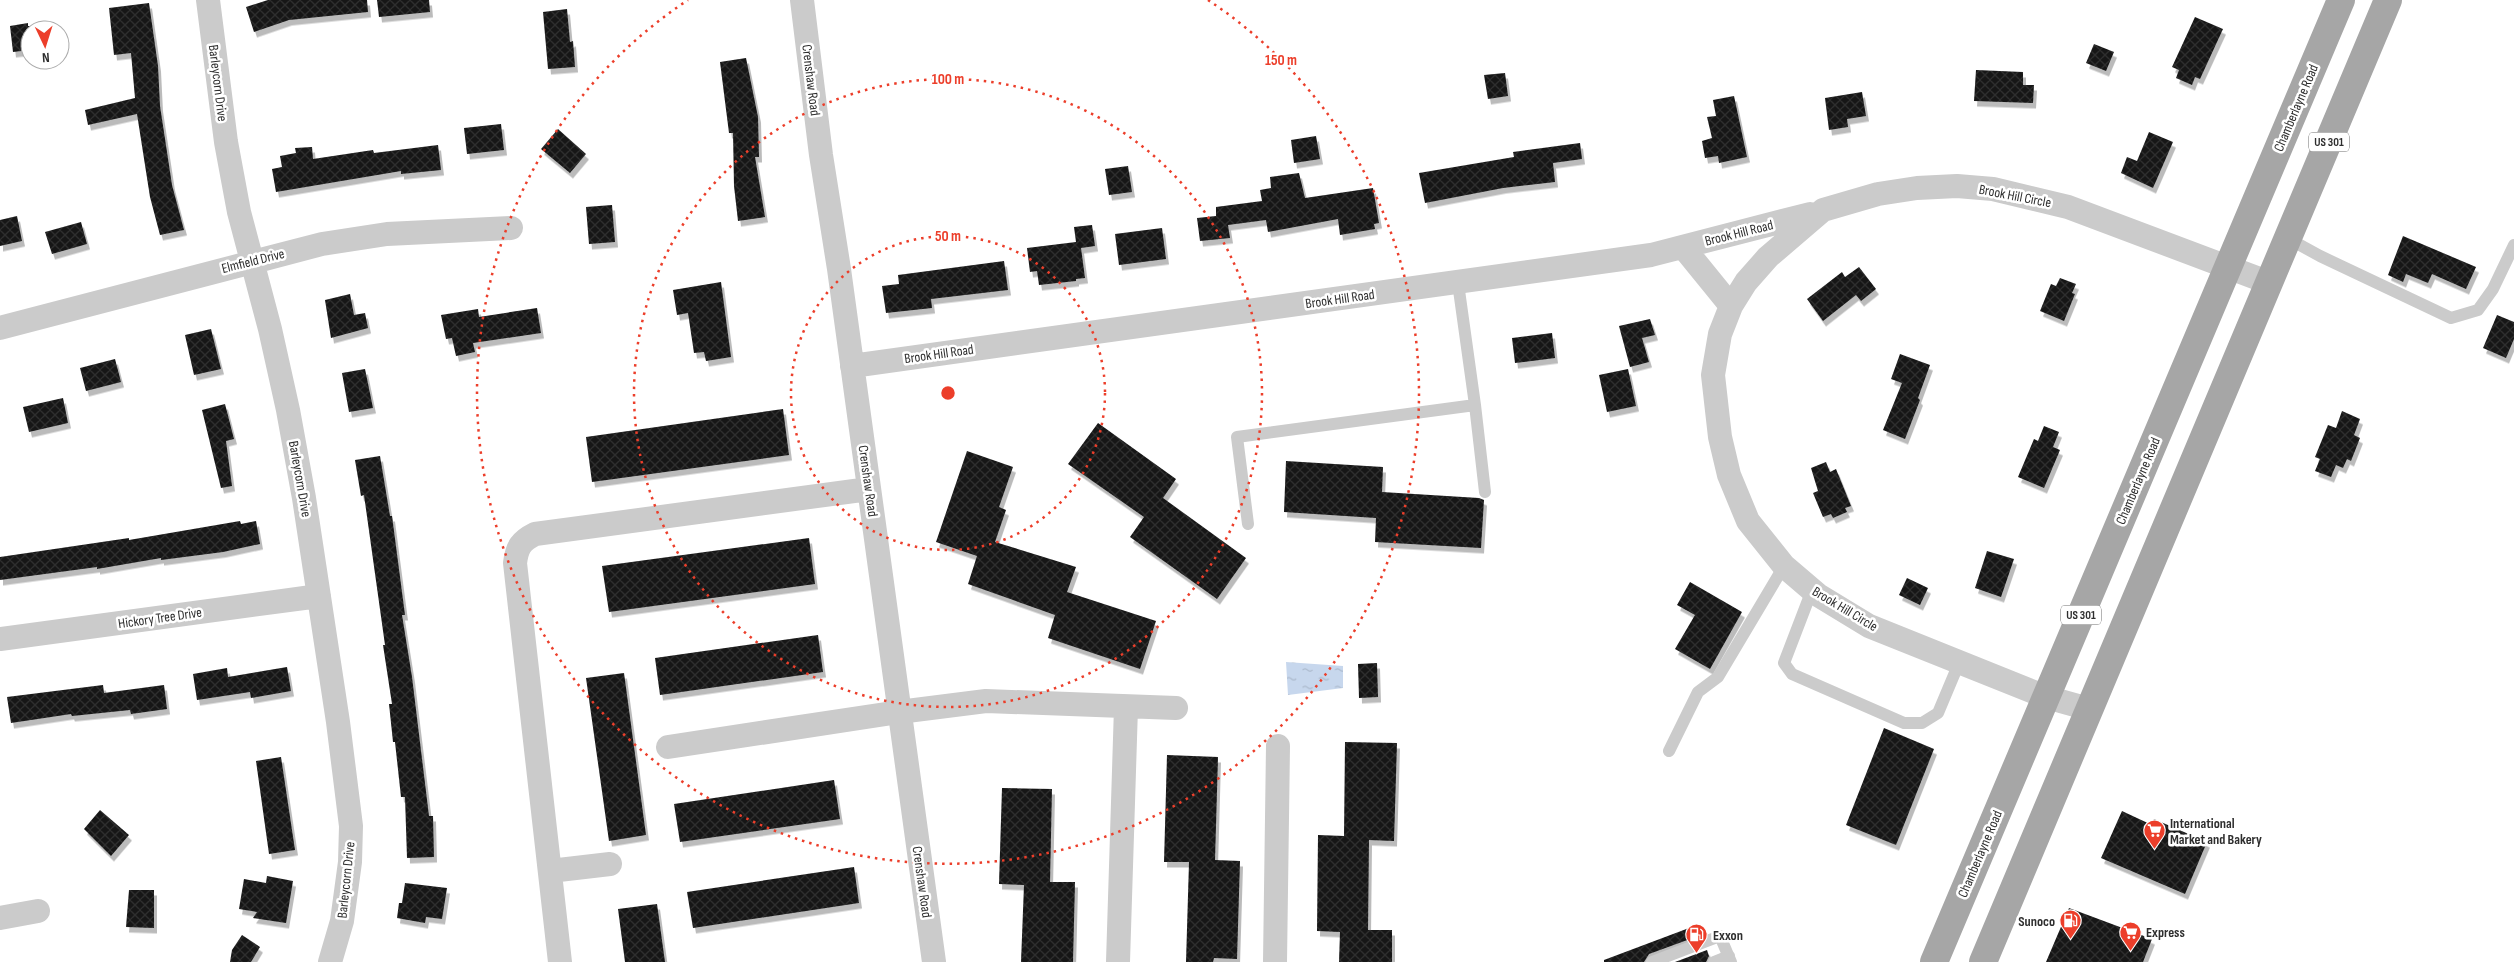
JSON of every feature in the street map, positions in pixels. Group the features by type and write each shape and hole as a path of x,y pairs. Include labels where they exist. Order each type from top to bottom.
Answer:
{"main road":[{"name":"Chamberlayne Road","path":"1934,962 2341,0"},
{"name":"US 301","path":"1983,962 2388,0"}],"street":[{"name":"Barleycorn Drive","path":"208,0 226,142 252,262 288,410 319,596 351,826 350,862 342,921 330,962"},
{"name":"Crenshaw Road","path":"802,0 820,155 852,366 934,962"},
{"name":"Brook Hill Circle","path":"2089,710 2046,697 1869,626 1812,590 1784,566 1748,521 1729,475 1720,437 1713,375 1720,334 1731,306 1746,282 1768,257 1823,210 1878,194 1917,188 1957,186 1993,188 2068,207 2270,283"},
{"name":"Brook Hill Road","path":"852,366 1652,255 1785,222 1823,210"},
{"name":"Elmfield Drive","path":"0,328 322,244 365,236 510,228"},
{"path":"1683,247 1731,306"},
{"path":"560,962 515,563 517,550 523,540 535,534 869,489"},
{"name":"Hickory Tree Drive","path":"0,639 319,596"},
{"path":"668,747 899,712 986,701 1176,708"},
{"path":"1118,962 1126,707"},
{"path":"1275,962 1278,746"},
{"path":"550,871 610,864"},
{"path":"0,918 38,911"}],"lane":[{"path":"2289,239 2320,256 2451,318 2478,310 2492,289 2514,245"},
{"path":"1458,282 1486,492"},
{"path":"1248,524 1237,437 1475,405"},
{"path":"1670,751 1698,692 1718,677 1784,566"},
{"path":"1812,590 1784,663 1792,674 1904,723 1922,723 1938,713 1960,663"},
{"path":"1652,962 1720,936 1730,959 1714,962"}],"water":[{"path":"1286,662 1343,666 1343,688 1288,695"}],"building":[{"path":"268,0 367,0 368,12 289,20 254,32 246,7"},
{"path":"377,0 429,0 430,12 379,17"},
{"path":"149,3 158,66 160,106 172,185 184,230 160,235 150,197 137,114 88,125 85,110 135,98 131,53 114,55 109,8"},
{"path":"567,9 570,42 573,41 575,67 548,69 543,12"},
{"path":"2195,17 2223,29 2200,79 2195,77 2192,85 2176,78 2179,70 2172,67"},
{"path":"20,24 20,51 13,52 10,26"},
{"path":"2094,44 2114,52 2106,71 2086,63"},
{"path":"746,58 758,117 759,157 755,157 765,217 738,221 734,186 733,133 729,133 720,62"},
{"path":"1976,70 2023,72 2023,85 2034,85 2033,103 1974,101"},
{"path":"1505,73 1508,96 1488,99 1484,75"},
{"path":"1862,92 1866,116 1847,119 1848,127 1829,130 1825,98"},
{"path":"1734,96 1747,157 1719,163 1718,156 1705,158 1702,141 1712,138 1707,117 1716,116 1713,100"},
{"path":"501,124 504,150 467,154 464,128"},
{"path":"558,129 586,154 570,173 541,149"},
{"path":"2149,132 2173,142 2153,188 2121,173 2127,157 2137,161"},
{"path":"1316,136 1320,159 1294,163 1291,140"},
{"path":"1580,143 1582,159 1553,163 1555,182 1503,188 1425,203 1419,173 1514,157 1513,152"},
{"path":"438,145 441,170 401,174 401,171 276,192 272,169 282,167 280,156 296,153 295,148 312,147 313,159 373,150 374,153"},
{"path":"1128,166 1132,192 1109,195 1105,169"},
{"path":"1299,173 1305,198 1373,188 1379,223 1374,224 1375,229 1340,235 1338,219 1268,232 1266,220 1228,225 1230,238 1200,241 1197,218 1216,216 1216,207 1262,201 1260,190 1271,188 1270,177"},
{"path":"612,205 615,242 589,244 586,207"},
{"path":"17,216 22,241 0,246 0,220"},
{"path":"81,222 87,244 52,254 45,232"},
{"path":"1092,225 1095,246 1081,248 1085,278 1076,279 1076,281 1039,285 1037,271 1030,272 1027,248 1076,242 1074,227"},
{"path":"1162,228 1166,259 1119,265 1115,234"},
{"path":"2403,236 2476,267 2466,289 2432,274 2428,283 2406,274 2403,282 2388,275"},
{"path":"1004,261 1008,290 931,299 932,308 886,313 882,286 899,284 898,275"},
{"path":"1859,267 1876,289 1861,301 1856,295 1823,321 1807,299 1842,272 1845,277"},
{"path":"2060,278 2076,284 2072,293 2075,294 2064,321 2040,311 2051,284 2056,286"},
{"path":"721,282 731,357 706,361 704,352 694,353 688,313 677,315 673,290"},
{"path":"350,294 354,315 365,313 368,328 331,338 325,300"},
{"path":"537,308 541,333 473,343 475,352 456,356 452,338 446,339 441,315 478,309 479,317"},
{"path":"2497,315 2514,322 2514,339 2506,358 2483,348"},
{"path":"1650,319 1655,335 1642,338 1649,362 1630,367 1619,326"},
{"path":"211,329 221,369 194,375 185,335"},
{"path":"1552,333 1555,358 1515,363 1512,338"},
{"path":"1900,354 1930,365 1918,398 1920,400 1905,439 1883,430 1902,383 1891,379"},
{"path":"115,359 121,382 86,391 80,368"},
{"path":"365,369 373,408 349,412 342,373"},
{"path":"1628,369 1636,406 1607,412 1599,375"},
{"path":"63,398 68,423 29,432 23,407"},
{"path":"225,404 234,439 226,441 232,486 221,488 202,410"},
{"path":"783,409 789,455 592,482 586,437"},
{"path":"2342,411 2360,419 2354,435 2360,438 2351,461 2347,459 2343,468 2336,465 2331,477 2315,471 2320,459 2315,457 2328,425 2336,428"},
{"path":"1098,423 1176,479 1163,498 1246,558 1217,599 1130,537 1144,517 1068,464"},
{"path":"2044,426 2059,432 2053,447 2060,450 2044,488 2018,477 2034,439 2038,441"},
{"path":"967,451 1013,467 999,507 1006,510 995,542 1076,567 1067,592 1156,621 1140,669 1048,638 1055,615 968,584 977,556 936,542"},
{"path":"380,456 390,516 392,516 405,615 402,615 412,677 429,816 433,816 434,857 407,858 405,797 401,797 389,704 392,704 383,645 385,645 364,495 361,496 355,460"},
{"path":"1286,461 1383,467 1382,492 1479,498 1484,500 1481,548 1375,542 1376,518 1284,512"},
{"path":"1826,462 1830,472 1836,469 1851,506 1845,508 1847,512 1833,518 1831,514 1823,517 1813,493 1818,491 1811,468"},
{"path":"240,521 241,524 256,521 260,544 223,552 161,560 161,558 97,569 97,567 0,580 0,557 129,538 129,540"},
{"path":"809,538 815,584 609,612 602,566"},
{"path":"1987,551 2014,559 2001,597 1975,588"},
{"path":"1907,578 1928,588 1920,605 1899,595"},
{"path":"1690,582 1742,612 1710,669 1675,649 1695,615 1677,605"},
{"path":"818,635 823,672 660,695 655,658"},
{"path":"1377,663 1378,697 1359,698 1358,664"},
{"path":"287,667 291,691 251,698 250,692 197,700 193,674 227,668 228,677"},
{"path":"624,673 646,835 609,841 586,678"},
{"path":"103,685 104,693 164,685 167,709 131,714 130,710 72,716 71,714 11,723 7,697"},
{"path":"1884,728 1934,749 1896,845 1846,825"},
{"path":"1345,742 1397,743 1394,841 1369,840 1368,930 1392,930 1392,962 1339,962 1340,932 1317,931 1318,835 1344,836"},
{"path":"1167,755 1218,757 1215,860 1240,861 1237,959 1214,958 1213,962 1186,962 1189,862 1164,862"},
{"path":"281,757 295,850 269,854 256,761"},
{"path":"834,780 840,819 680,842 674,804"},
{"path":"1002,788 1052,789 1050,882 1075,882 1073,962 1021,962 1024,885 999,884"},
{"path":"100,810 129,835 111,856 84,829"},
{"name":"International Market and Bakery","path":"2122,811 2152,825 2154,819 2207,842 2185,894 2101,858"},
{"path":"854,867 859,903 693,928 687,892"},
{"path":"267,876 293,881 286,923 253,918 257,912 239,909 244,879 266,883"},
{"path":"405,883 447,888 442,919 426,917 425,923 397,918 399,903 402,903"},
{"path":"129,890 154,890 154,928 126,927"},
{"path":"657,904 665,962 625,962 618,909"},
{"path":"2069,908 2152,939 2143,962 2046,962"},
{"path":"1697,925 1701,935 1649,954 1644,962 1604,962 1604,960"},
{"path":"242,935 260,947 251,962 230,962 232,950"},
{"name":"Exxon","path":"1707,950 1709,956 1706,962 1675,962"}],"place":[{"name":"International Market and Bakery","path":"2154,850"},
{"name":"Sunoco","path":"2071,940"},
{"name":"Express","path":"2130,951"},
{"name":"Exxon","path":"1697,954"}]}
